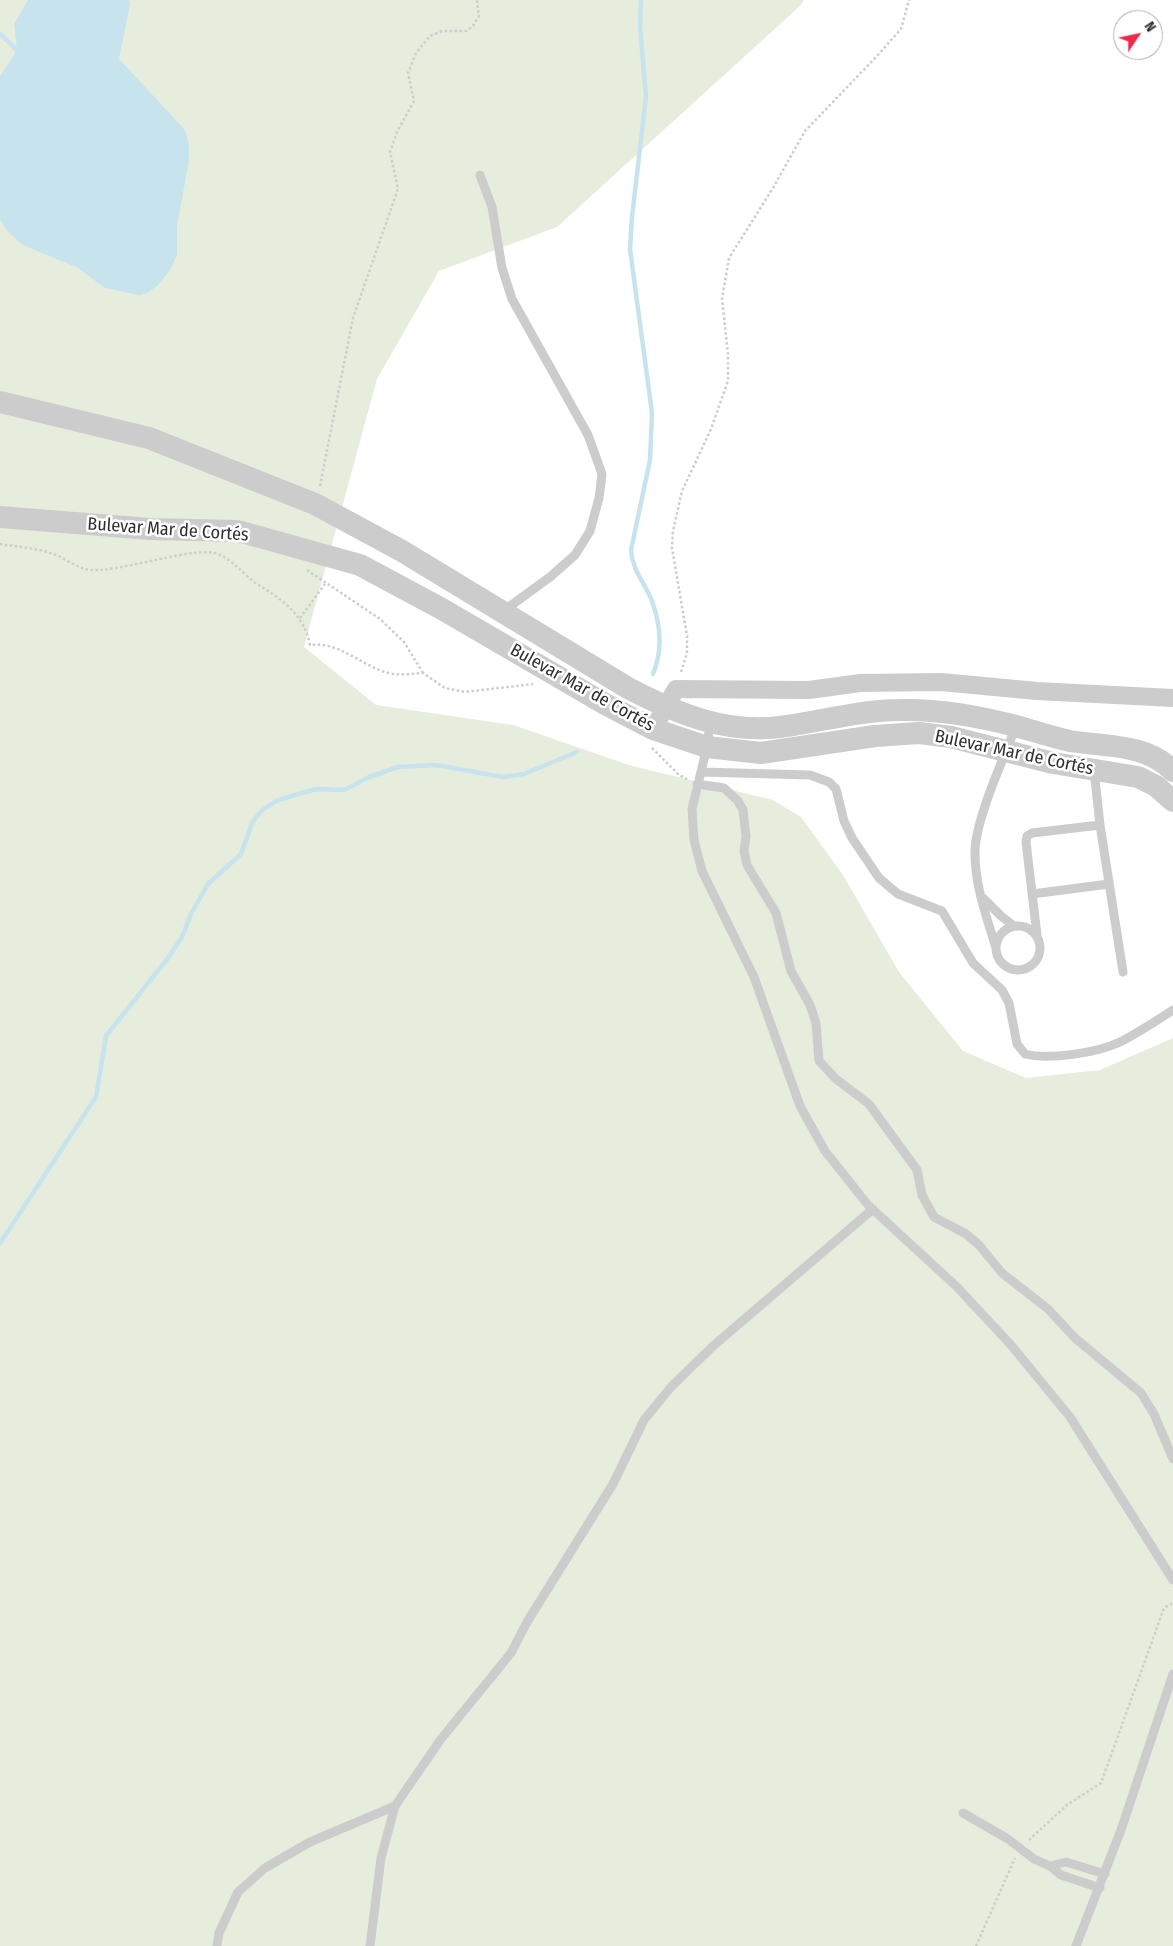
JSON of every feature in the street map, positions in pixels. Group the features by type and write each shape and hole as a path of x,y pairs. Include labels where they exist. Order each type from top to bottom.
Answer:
{"street":[{"path":"0,402 149,438 315,504 402,551 628,688 671,698 809,690 860,683 941,682 1037,691 1173,698"},
{"name":"Bulevar Mar de Cortés","path":"0,517 150,529 238,531 360,565 482,631 605,704 653,729 707,747 760,753 875,736 920,733 983,743 1053,763 1138,777 1156,786 1173,801"},
{"path":"482,631 502,612"},
{"path":"671,698 710,723 744,728 778,728 898,710 938,711 1016,726 1070,741 1140,750 1159,759 1172,770 1156,786"},
{"path":"653,729 671,698"}],"lane":[{"path":"480,175 492,207 502,268 512,299 588,435 602,474 599,498 590,531 575,555 550,577 502,612"},
{"path":"710,723 707,747 692,809 694,840 702,872 754,977 800,1106 826,1151 873,1210 957,1287 1011,1344 1070,1417 1173,1580"},
{"path":"1016,726 977,832 975,859 982,896 1000,961 1011,970 1025,970 1031,967 1040,956 1041,949 1037,935 1026,842 1027,836 1032,833 1100,825"},
{"path":"1094,770 1100,825 1123,972"},
{"path":"701,772 810,775 829,782 836,789 844,821 852,838 878,878 904,897 927,903 942,911 973,963 1002,990 1009,1003 1017,1044 1025,1054 1051,1056 1090,1050 1118,1043 1173,1010"},
{"path":"697,784 724,788 738,801 743,810 746,836 744,850 747,865 776,913 791,971 810,1005 816,1022 819,1061 836,1079 869,1104 917,1170 922,1195 934,1217 966,1234 979,1245 1002,1273 1048,1308 1075,1338 1141,1393 1154,1414 1173,1459"},
{"path":"1032,894 1109,884"},
{"path":"982,896 1001,916 1014,926 1026,927 1037,935"},
{"path":"996,948 1000,934 1014,926"},
{"path":"370,1946 381,1858 395,1806 441,1738 511,1653 527,1622 613,1484 644,1420 672,1387 712,1347 873,1210"},
{"path":"1076,1946 1105,1874 1173,1674"},
{"path":"217,1946 219,1933 238,1892 265,1868 310,1842 395,1806"},
{"path":"963,1813 1062,1875 1100,1888"},
{"path":"1050,1866 1066,1862 1105,1874"}],"path":[{"path":"315,504 353,318 398,189 390,152 396,132 414,101 408,73 416,53 430,36 442,32 466,31 473,26 479,16 477,0"},
{"path":"671,698 687,653 687,636 674,561 673,531 682,491 711,430 728,381 728,354 722,298 729,258 773,188 805,131 878,56 901,29 909,0"},
{"path":"0,544 56,555 88,570 105,570 196,553 217,553 236,564 255,583 275,595 300,618 307,632 310,645 323,643 384,672 405,675 423,673"},
{"path":"300,547 298,558 310,575 380,619 398,634 414,654 423,673 445,688 465,692 534,684"},
{"path":"300,618 325,584"},
{"path":"976,1946 1020,1847 1067,1805 1101,1783 1164,1608 1173,1602"}],"green space":[{"path":"0,0 804,0 800,6 557,227 439,271 377,379 304,647 376,705 513,725 632,766 773,800 801,817 843,875 899,972 963,1051 1026,1078 1100,1070 1173,1038 1173,1946 0,1946"}],"water":[{"path":"28,0 129,0 130,5 119,59 185,130 189,145 189,160 177,226 177,255 170,270 157,286 147,293 139,295 105,288 78,268 23,245 7,231 0,219 0,76 17,50 14,24"}],"waterway":[{"path":"641,0 640,27 646,96 630,249 652,413 650,460 631,550 636,570 652,601 659,629 658,656 653,674"},
{"path":"0,34 17,50"},
{"path":"0,1243 96,1097 106,1036 168,958 182,937 191,914 208,884 241,854 252,823 261,811 276,801 301,793 317,789 344,790 369,777 398,767 436,765 503,777 524,774 577,752"}]}
